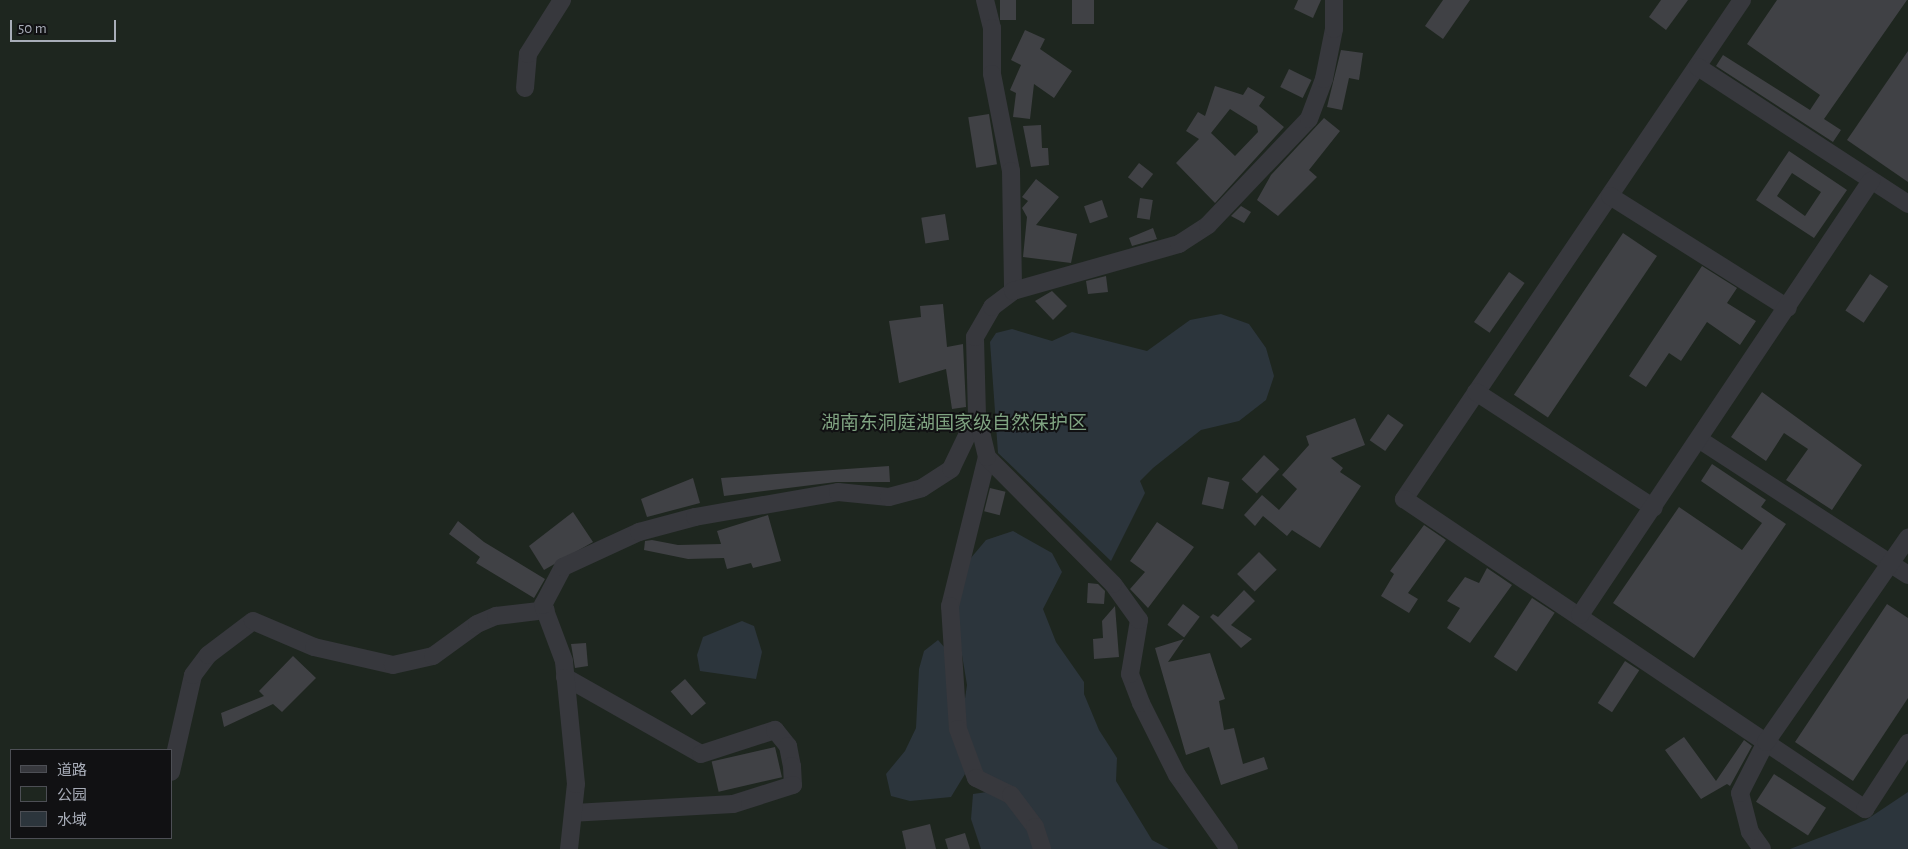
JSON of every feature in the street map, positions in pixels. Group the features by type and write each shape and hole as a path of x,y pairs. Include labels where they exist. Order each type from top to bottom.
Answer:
{"street":[{"path":"525,88 528,54 562,0"},
{"path":"985,0 992,28 992,74 1011,171 1012,291"},
{"path":"1042,849 1035,827 1010,795 976,778 958,729 950,606 987,456 977,415 975,337 992,307 1012,291 1178,244 1208,225 1309,120 1324,79 1334,29 1334,0"},
{"path":"1742,0 1404,499 1865,809 1908,743"},
{"path":"1698,67 1908,204"},
{"path":"1580,616 1700,440 1872,181"},
{"path":"1610,196 1788,308"},
{"path":"1476,392 1654,508"},
{"path":"569,849 576,784 565,677 556,631 546,610 552,583 563,567 639,532 774,501 838,492 889,497 922,488 951,469 977,415"},
{"path":"1700,440 1908,576"},
{"path":"987,456 1113,584 1139,620 1130,674 1141,703 1177,775 1229,849"},
{"path":"1762,849 1750,832 1740,793 1766,742 1908,538"},
{"path":"172,768 193,675 208,655 253,621 314,647 393,665 433,656 477,624 496,616 546,610"},
{"path":"565,677 701,754 775,730 788,746 792,766 793,784 733,804 574,813"}],"green space":[{"name":"湖南东洞庭湖国家级自然保护区","path":"0,0 1908,0 1908,849 0,849"}],"water":[{"path":"1221,314 1249,324 1266,348 1274,376 1266,400 1239,421 1201,430 1153,468 1140,481 1145,493 1111,561 998,453 990,342 996,333 1012,329 1052,341 1072,332 1147,351 1190,320"},
{"path":"1013,531 1052,553 1062,572 1043,609 1056,642 1084,682 1084,694 1099,730 1117,758 1116,781 1152,840 1169,849 1050,849 974,765 961,726 967,685 957,625 958,599 970,559 986,540"},
{"path":"742,621 754,626 762,652 756,679 700,671 697,655 703,637"},
{"path":"938,640 945,648 965,774 951,797 910,801 891,796 886,774 905,751 916,728 919,669 924,651"},
{"path":"987,792 1008,799 1031,830 1038,849 981,849 971,819 973,794"},
{"path":"1908,792 1908,849 1790,849 1866,820"}],"building":[{"path":"1000,0 1016,0 1016,20 1000,20"},
{"path":"1072,0 1094,0 1094,24 1072,24"},
{"path":"1298,0 1321,0 1313,18 1294,9"},
{"path":"1443,0 1470,0 1443,39 1425,26"},
{"path":"1661,0 1688,0 1666,30 1649,17"},
{"path":"1777,0 1907,0 1824,119 1841,130 1833,142 1716,66 1723,55 1810,110 1820,95 1747,44"},
{"path":"1025,30 1045,39 1040,49 1072,71 1054,98 1034,84 1030,119 1013,117 1016,93 1010,90 1021,65 1011,60"},
{"path":"1341,50 1363,53 1359,80 1349,78 1342,110 1327,107"},
{"path":"1908,51 1908,182 1847,140"},
{"path":"1289,69 1311,80 1303,98 1280,87"},
{"path":"1215,86 1243,95 1248,87 1265,97 1259,106 1284,127 1215,203 1176,163 1199,139 1186,131 1198,112 1205,116","holes":["1230,109 1257,126 1258,132 1235,156 1211,133"]},
{"path":"989,114 997,164 976,168 968,117"},
{"path":"1324,118 1340,131 1309,170 1317,177 1278,216 1257,200 1271,175"},
{"path":"1041,125 1042,148 1048,148 1049,165 1031,167 1023,126"},
{"path":"1789,151 1847,190 1814,238 1756,200","holes":["1792,173 1821,192 1805,216 1777,196"]},
{"path":"1139,163 1153,174 1142,188 1128,177"},
{"path":"1036,179 1059,197 1036,225 1077,234 1071,263 1023,257 1027,217 1022,208 1028,201 1022,197"},
{"path":"1140,198 1153,200 1150,220 1137,218"},
{"path":"1102,200 1108,217 1090,223 1084,206"},
{"path":"1241,206 1251,212 1244,223 1231,216"},
{"path":"945,214 949,240 925,243 921,218"},
{"path":"1153,228 1157,239 1132,246 1129,238"},
{"path":"1623,233 1657,256 1548,418 1514,395"},
{"path":"1702,266 1737,288 1727,303 1756,321 1740,345 1707,322 1681,361 1669,353 1646,387 1629,376"},
{"path":"1509,272 1525,283 1490,333 1474,322"},
{"path":"1870,274 1888,286 1864,323 1845,310"},
{"path":"1106,276 1108,292 1088,294 1086,281"},
{"path":"1052,291 1067,306 1053,320 1035,301"},
{"path":"943,304 947,347 963,344 966,407 952,409 946,369 899,383 889,321 921,317 920,306"},
{"path":"1762,392 1862,465 1832,510 1786,480 1808,449 1784,433 1766,461 1731,437"},
{"path":"1388,414 1404,425 1385,451 1370,440"},
{"path":"1355,418 1365,445 1331,458 1343,468 1340,472 1361,486 1320,548 1292,530 1287,536 1263,516 1255,526 1244,515 1262,495 1279,510 1297,489 1282,475 1309,445 1306,436"},
{"path":"1264,455 1279,469 1257,493 1241,479"},
{"path":"1712,464 1766,500 1761,507 1786,524 1694,658 1613,603 1679,507 1742,550 1762,523 1701,481"},
{"path":"889,466 890,482 836,482 724,496 721,478"},
{"path":"1208,477 1229,482 1223,509 1202,504"},
{"path":"693,478 700,503 647,517 641,499"},
{"path":"990,488 1006,492 1000,515 984,511"},
{"path":"573,512 593,542 544,570 529,546"},
{"path":"768,515 781,561 753,568 751,563 727,569 724,558 688,559 644,550 645,541 652,540 678,545 721,544 717,531"},
{"path":"458,521 484,542 545,579 534,598 476,563 480,557 449,534"},
{"path":"1157,522 1194,547 1148,608 1130,589 1145,572 1130,561"},
{"path":"1424,525 1446,540 1408,593 1418,599 1409,613 1381,596 1394,574 1390,571"},
{"path":"1259,552 1277,570 1255,592 1237,574"},
{"path":"1487,568 1512,585 1470,643 1447,628 1460,608 1447,601 1465,577 1479,583"},
{"path":"1088,583 1098,584 1105,591 1104,604 1087,603"},
{"path":"1244,590 1255,601 1231,625 1252,639 1241,648 1210,617 1213,614 1218,617"},
{"path":"1532,598 1555,613 1517,671 1494,657"},
{"path":"1183,604 1200,617 1184,637 1167,625"},
{"path":"1887,604 1908,618 1908,698 1853,781 1795,742"},
{"path":"1115,606 1119,657 1094,659 1093,639 1103,638 1102,621"},
{"path":"1184,639 1168,662 1210,653 1225,699 1219,701 1224,730 1234,728 1243,764 1264,757 1268,769 1221,785 1209,747 1186,755 1155,648"},
{"path":"586,643 588,666 575,668 571,644"},
{"path":"293,656 316,678 282,712 273,704 224,727 221,713 264,696 259,691"},
{"path":"1625,661 1639,670 1612,712 1598,703"},
{"path":"685,679 706,703 692,716 671,691"},
{"path":"1684,737 1716,781 1744,740 1752,746 1730,786 1727,784 1701,799 1665,750"},
{"path":"775,747 782,777 719,792 712,762"},
{"path":"1774,774 1826,808 1808,835 1756,802"},
{"path":"930,824 936,849 906,849 902,831"},
{"path":"965,833 970,849 948,849 945,839"}]}
